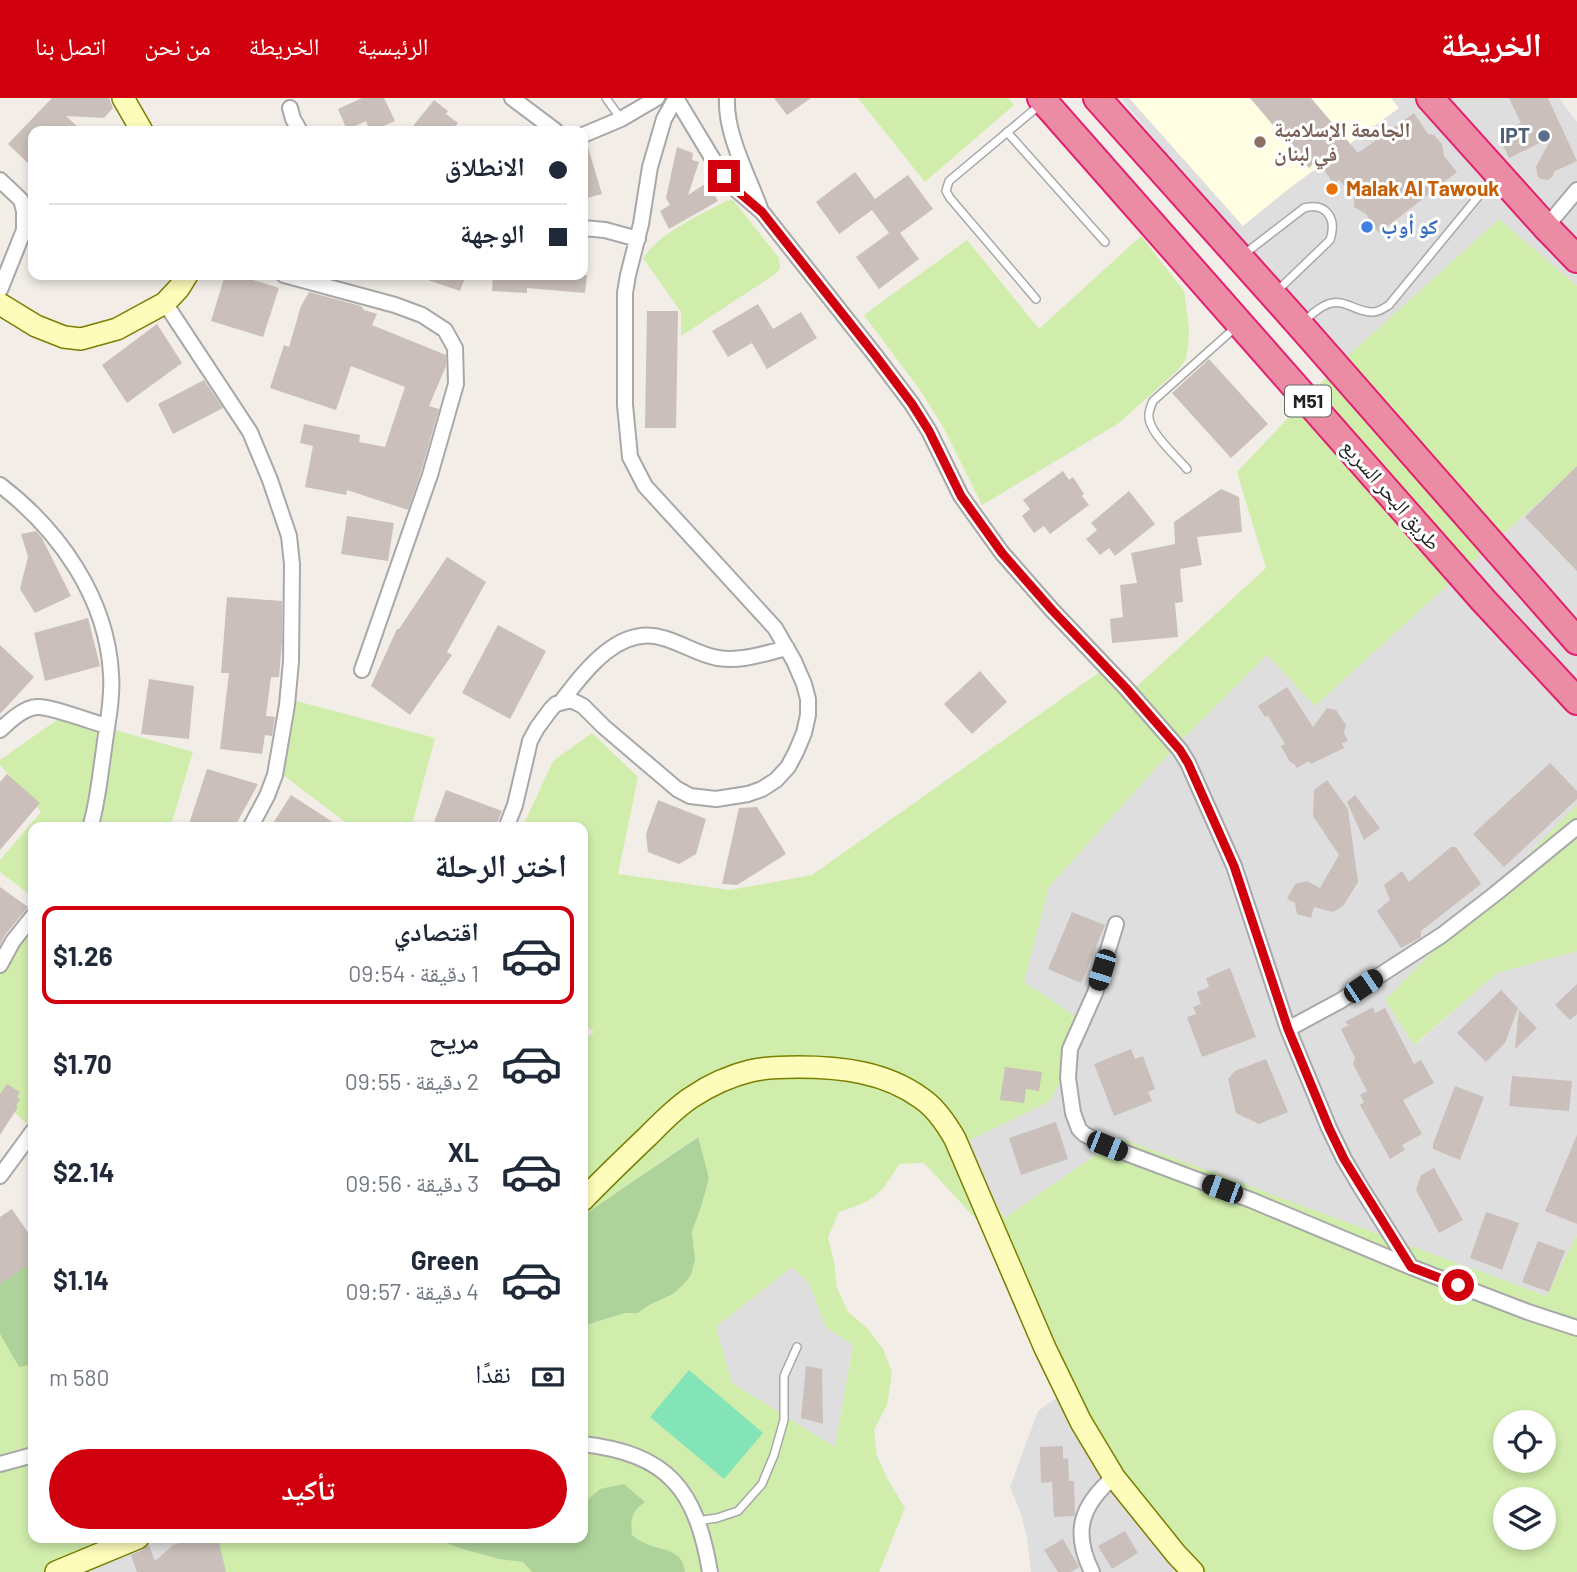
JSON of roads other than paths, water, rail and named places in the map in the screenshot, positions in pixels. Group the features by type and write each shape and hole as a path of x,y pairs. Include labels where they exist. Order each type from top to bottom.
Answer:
{"highway":[{"name":"طريق البحر السريع","path":"1097,98 1577,641"},
{"path":"1430,98 1577,259"},
{"name":"طريق البحر السريع","path":"1043,99 1484,601 1577,701"}],"street":[{"path":"122,98 139,126"},
{"path":"512,98 549,126"},
{"path":"588,133 621,119 657,98"},
{"path":"508,822 530,741 546,715 561,702 573,701 583,706 604,727 690,796 716,799 762,789 776,780 788,767 804,733 808,699 804,684 775,628 646,486 630,457 625,405 625,293 658,136 676,98 729,182 762,212 912,404 929,431 961,496 1002,553 1180,750 1234,866 1288,1029 1329,1128 1344,1159 1411,1267"},
{"path":"727,98 726,111 732,137 762,212"},
{"path":"290,108 297,126"},
{"path":"0,180 21,200 24,230 0,290"},
{"path":"1546,227 1577,190"},
{"path":"588,228 638,239"},
{"path":"0,304 36,327 64,337 81,339 117,329 165,303 184,280"},
{"path":"303,280 396,305 422,315 439,324 455,348 456,384 430,475 362,670"},
{"path":"165,303 250,432 289,536 292,564 291,661 287,705 275,775 253,822"},
{"path":"0,485 53,535 83,580 96,608 108,653 111,692 99,794 92,822"},
{"path":"561,702 598,657 634,637 653,635 704,655 738,660 787,648"},
{"path":"0,730 19,713 35,707 107,726"},
{"path":"1288,1029 1340,1001 1442,934 1577,827"},
{"path":"0,965 13,941 28,922"},
{"path":"1116,924 1095,993 1070,1049 1068,1078 1073,1113 1079,1129 1084,1134 1107,1146 1251,1200 1411,1267 1577,1328"},
{"path":"588,1195 675,1110 693,1097 735,1075 780,1067 837,1069 871,1074 901,1086 923,1099 935,1110 955,1139 1045,1348 1081,1422 1114,1477 1193,1572"},
{"path":"0,1176 28,1138"},
{"path":"588,1445 629,1452 653,1463 673,1479 697,1521 710,1572"},
{"path":"0,1464 28,1456"},
{"path":"1092,1572 1081,1544 1081,1528 1090,1502 1114,1477"},
{"path":"56,1572 126,1543"}],"lane":[{"path":"606,98 621,119"},
{"path":"1035,299 946,191 949,181 1043,99"},
{"path":"1007,132 1105,242"},
{"path":"1299,324 1325,305 1334,303 1344,303 1370,313 1389,305 1497,173"},
{"path":"1240,258 1304,208 1313,205 1323,208 1333,222 1330,240 1273,295"},
{"path":"1187,469 1152,428 1149,410 1153,401 1240,323"},
{"path":"697,1521 738,1511 762,1484 775,1455 784,1420 784,1376 797,1347"}],"place":[{"name":"IPT","path":"1544,136"},
{"name":"الجامعة الإسلامية في لبنان","path":"1260,142"},
{"name":"Malak Al Tawouk","path":"1332,189"},
{"name":"كو أوب","path":"1367,227"}]}
